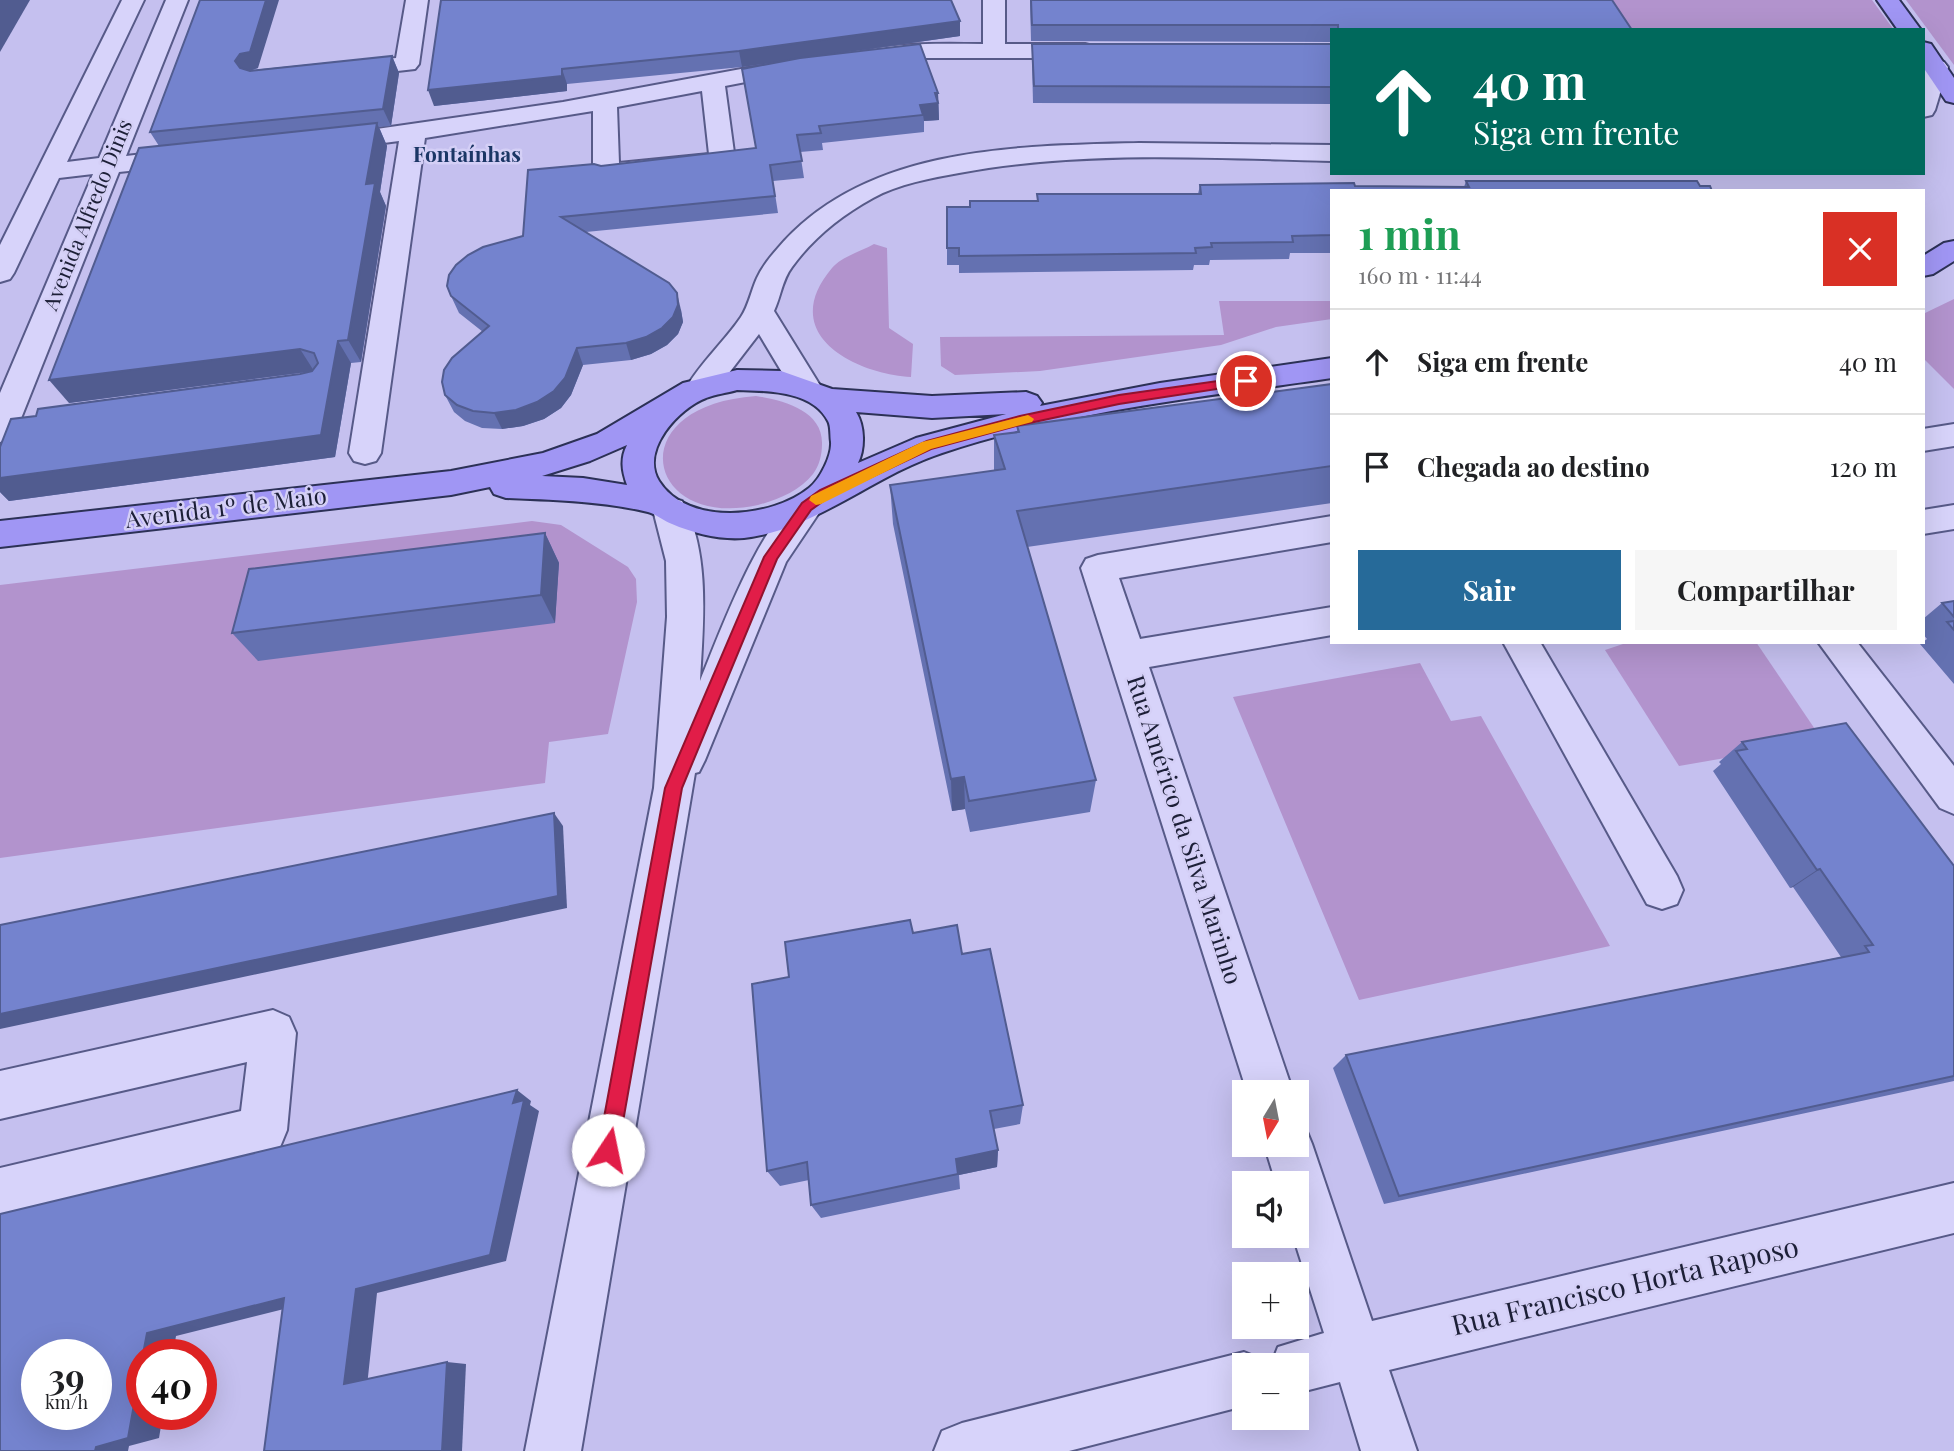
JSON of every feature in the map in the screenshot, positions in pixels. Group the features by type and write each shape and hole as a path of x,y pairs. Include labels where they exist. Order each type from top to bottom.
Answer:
{"main road":[{"path":"1888,0 1909,28"},
{"path":"1930,58 1954,96"},
{"path":"1925,267 1954,249"},
{"path":"1119,399 932,407 816,393 774,379 737,379 701,388 666,408 646,430 638,455 642,481 664,506 700,522 736,526 773,520 927,446 1020,421 1119,399 1330,368"},
{"path":"815,500 841,475 850,454 850,433 842,415 816,393"},
{"name":"Avenida 1º de Maio","path":"0,534 451,483 545,464 589,449 608,442 666,408"},
{"name":"Avenida 1º de Maio","path":"451,483 583,490 664,506"}],"street":[{"name":"Avenida Alfredo Dinis","path":"11,426 23,269 50,171 133,0"},
{"name":"Avenida Alfredo Dinis","path":"23,269 109,165 177,0"},
{"path":"327,72 407,64 417,0"},
{"path":"994,0 994,50"},
{"path":"855,58 922,51 1102,51"},
{"path":"1925,95 1930,58"},
{"path":"303,145 414,133 605,102 815,63"},
{"path":"605,102 606,172 722,160 713,82"},
{"path":"365,453 414,133"},
{"path":"701,388 760,310 772,274 796,244 823,218 860,195 899,179 948,166 1052,153 1330,153"},
{"path":"50,171 206,155"},
{"path":"760,310 816,393"},
{"path":"1925,440 1954,435"},
{"path":"674,788 771,557 815,500"},
{"path":"553,1451 674,788 685,617 683,561 664,506"},
{"path":"1925,522 1954,517"},
{"name":"Rua Américo da Silva Marinho","path":"1266,1080 1098,568 1330,529"},
{"path":"1126,656 1330,621"},
{"path":"1522,644 1662,890"},
{"path":"1838,644 1954,796"},
{"path":"0,1095 273,1033 263,1130 0,1193"},
{"path":"1291,1157 1389,1451"},
{"name":"Rua Francisco Horta Raposo","path":"1309,1363 1954,1208"},
{"path":"962,1451 1232,1382"}],"shaded area":[{"path":"1610,0 1872,0 1893,28 1629,28"},
{"path":"1906,0 1954,0 1954,65"},
{"path":"874,244 887,248 889,328 913,344 911,377 888,374 846,358 829,345 817,330 813,312 817,291 832,268 846,257"},
{"path":"1954,299 1954,389 1925,360 1925,313"},
{"path":"1219,301 1330,301 1330,319 1276,327 1221,345 1040,371 955,375 941,366 940,337 1224,335"},
{"path":"756,396 789,404 816,423 821,432 822,444 815,471 795,490 758,505 720,508 691,500 672,484 663,464 666,441 682,421 712,405"},
{"path":"532,521 561,525 628,567 636,579 637,602 608,734 549,742 545,783 0,858 0,585"},
{"path":"1623,644 1757,644 1823,741 1679,766 1605,650"},
{"path":"1420,663 1451,721 1481,716 1610,946 1359,1000 1233,697"}],"building":[{"path":"200,0 266,0 250,52 240,54 235,61 240,68 250,71 392,56 383,109 150,132"},
{"path":"441,0 951,0 960,21 739,51 562,69 562,76 428,90"},
{"path":"1031,0 1612,0 1631,28 1338,28 1338,25 1032,25"},
{"path":"920,44 938,93 935,93 938,103 920,105 923,115 819,126 821,133 797,135 802,161 770,165 775,196 561,217 669,283 677,293 678,305 673,317 662,328 646,337 626,343 577,348 565,378 554,391 537,402 516,410 494,413 473,411 457,405 445,395 442,382 444,370 452,358 489,326 451,296 447,286 449,275 468,255 483,247 523,236 528,170 594,164 601,166 756,148 742,69 800,58"},
{"path":"1032,44 1330,44 1330,87 1034,86"},
{"path":"377,123 366,184 375,183 348,340 338,341 321,435 0,478 0,447 11,419 36,416 38,409 300,374 312,371 318,363 314,353 300,349 49,380 139,148"},
{"path":"1466,181 1697,181 1700,186 1710,186 1711,189 1330,189 1330,235 1292,236 1293,242 1211,243 1212,247 1195,248 1196,253 959,256 959,248 947,248 947,207 970,207 970,201 1038,201 1037,194 1201,194 1200,185 1354,183 1355,186 1469,187"},
{"path":"1330,384 1330,466 1017,511 1096,780 969,801 964,777 951,779 890,485 1005,469 994,435 1019,432 1017,426"},
{"path":"545,533 541,595 232,633 249,569"},
{"path":"1954,601 1954,617 1942,603"},
{"path":"1954,621 1954,630 1947,622"},
{"path":"1846,723 1954,866 1954,1076 1399,1196 1346,1055 1869,952 1865,946 1873,945 1820,869 1817,870 1736,751 1747,749 1742,742"},
{"path":"554,813 558,896 0,1014 0,925"},
{"path":"910,920 913,933 957,925 962,954 990,949 1023,1105 990,1111 998,1150 956,1159 958,1174 811,1205 807,1162 767,1171 752,984 789,977 785,942"},
{"path":"517,1090 513,1103 524,1100 490,1255 356,1289 344,1384 447,1362 442,1451 264,1451 284,1298 147,1333 146,1339 126,1339 128,1438 96,1447 95,1451 0,1451 0,1214"}],"slow traffic":[{"path":"816,500 927,446 1028,419"}],"district":[{"name":"Fontaínhas","path":"467,155"}],"route":[{"path":"608,1150 674,788 771,557 806,507 824,494 927,446 1020,421 1119,399 1246,381"}]}
